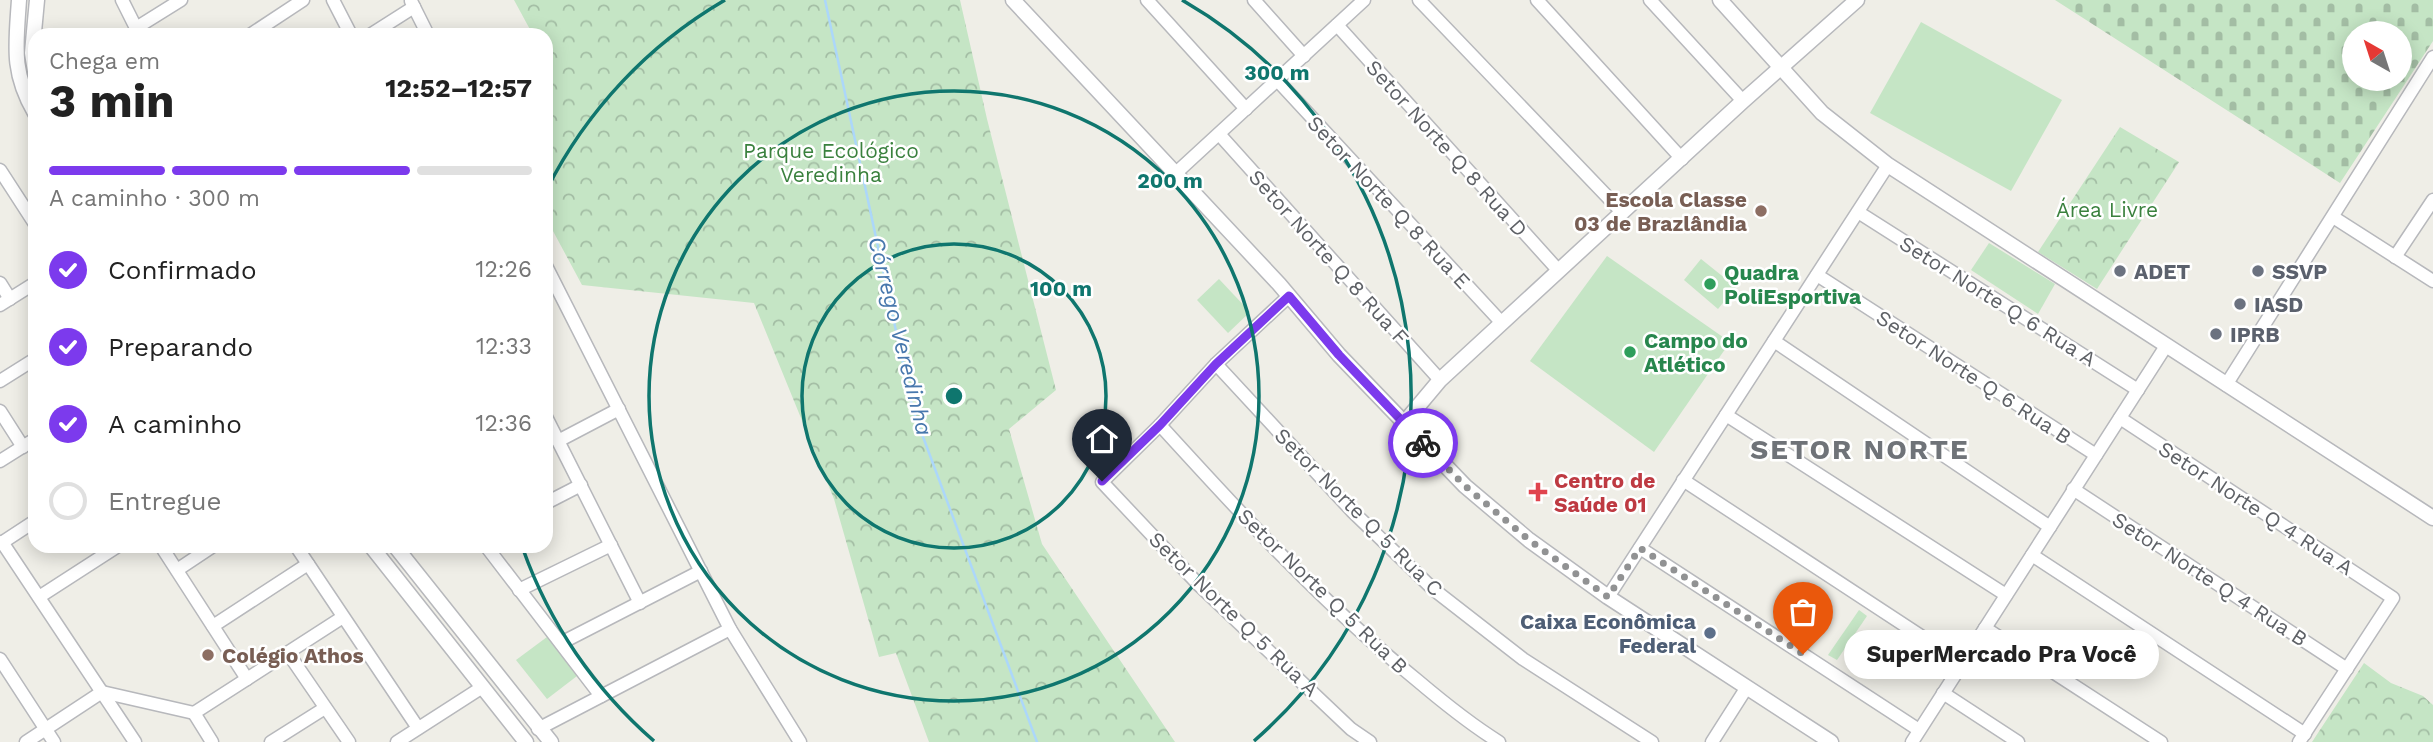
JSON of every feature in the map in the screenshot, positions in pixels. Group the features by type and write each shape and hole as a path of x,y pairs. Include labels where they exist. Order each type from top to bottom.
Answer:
{"street":[{"path":"19,0 16,65 28,100"},
{"path":"34,28 37,0"},
{"path":"122,0 136,28"},
{"path":"142,28 181,0"},
{"path":"261,28 303,0"},
{"path":"333,0 347,28"},
{"path":"1013,0 1177,173 1339,355 1465,486 1529,540 1608,597 1831,742"},
{"path":"1147,0 1246,109"},
{"path":"1254,0 1304,55"},
{"path":"1177,173 1364,0"},
{"path":"1419,0 1622,212"},
{"path":"1537,0 1682,159"},
{"path":"1650,0 1743,101"},
{"path":"1720,0 1822,113 1888,165 2433,519"},
{"path":"1404,423 1440,380 1502,322 1857,0"},
{"path":"379,28 412,3 424,28"},
{"name":"Setor Norte Q 8 Rua D","path":"1337,26 1558,271"},
{"path":"2226,385 2433,57"},
{"name":"Setor Norte Q 8 Rua E","path":"1278,81 1502,322"},
{"name":"Setor Norte Q 8 Rua F","path":"1219,134 1440,380"},
{"path":"1608,597 1888,165"},
{"path":"0,170 28,213"},
{"path":"2395,257 2433,200"},
{"name":"Setor Norte Q 6 Rua A","path":"1858,212 2138,390"},
{"path":"2333,217 2433,281"},
{"name":"Setor Norte Q 6 Rua B","path":"1817,275 2096,455"},
{"path":"553,280 730,629 800,742"},
{"path":"0,283 5,302 28,287"},
{"path":"1160,425 1216,364 1289,296"},
{"path":"1774,341 2050,527"},
{"path":"1912,742 2166,346"},
{"path":"0,381 28,363"},
{"name":"Setor Norte Q 5 Rua C","path":"1216,364 1352,511 1433,589 1522,659 1652,742"},
{"path":"558,440 619,409"},
{"path":"0,411 23,447"},
{"path":"1726,415 2006,595"},
{"name":"Setor Norte Q 4 Rua A","path":"2120,418 2393,598 2347,668"},
{"name":"Setor Norte Q 5 Rua A","path":"1160,425 1102,481 1199,585 1351,729 1370,742"},
{"name":"Setor Norte Q 5 Rua B","path":"1160,425 1272,548 1370,642 1472,726 1499,742"},
{"path":"553,430 640,603"},
{"path":"0,461 28,444"},
{"path":"1684,481 1962,663"},
{"path":"553,499 581,485"},
{"name":"Setor Norte Q 4 Rua B","path":"2073,489 2347,668"},
{"path":"28,526 1,543 135,742"},
{"path":"519,590 611,545"},
{"path":"1640,548 1919,730"},
{"path":"39,597 107,553"},
{"path":"166,553 247,679"},
{"path":"177,570 202,553"},
{"path":"301,553 418,728"},
{"path":"376,553 525,740"},
{"path":"401,553 551,742"},
{"path":"491,553 601,696"},
{"path":"2032,555 2302,738 2347,668"},
{"path":"213,626 308,564"},
{"path":"561,643 701,571"},
{"path":"404,589 412,589 418,584 420,577"},
{"path":"421,610 422,604 429,598 437,600"},
{"path":"194,713 343,617"},
{"path":"1985,628 2161,742"},
{"path":"525,740 527,728 538,728 730,629"},
{"path":"288,653 348,742"},
{"path":"0,659 54,742"},
{"path":"1714,741 1747,687"},
{"path":"397,742 481,688"},
{"path":"26,742 102,692 194,713 212,742"},
{"path":"1943,693 2018,742"},
{"path":"271,742 325,708"},
{"path":"510,723 522,723 526,719 526,712"}],"green space":[{"name":"Parque Ecológico Veredinha","path":"514,0 960,0 987,119 1056,390 1009,429 1042,544 1175,742 929,742 896,653 879,657 834,499 754,303 582,285 553,231 553,28 529,28"},
{"path":"2055,0 2433,0 2433,41 2412,73 2412,21 2342,21 2342,91 2400,91 2340,183"},
{"path":"1921,22 2062,100 2011,191 1870,113"},
{"name":"Área Livre","path":"2120,127 2179,162 2097,289 2038,252"},
{"path":"1989,243 2055,284 2038,314 1971,270"},
{"name":"Campo do Atlético","path":"1607,256 1730,342 1654,452 1530,361"},
{"name":"Quadra PoliEsportiva","path":"1701,259 1736,287 1718,309 1684,280"},
{"path":"1219,279 1250,312 1228,333 1197,300"},
{"path":"1859,610 1867,616 1837,660 1828,655"},
{"path":"547,637 577,676 547,699 516,660"},
{"path":"2364,663 2391,683 2423,696 2433,705 2433,742 2312,742"}],"waterway":[{"name":"Córrego Veredinha","path":"825,0 913,410 1037,742"}],"way so far":[{"path":"1423,443 1465,486 1529,540 1608,597 1640,548 1803,654"}],"place":[{"name":"Escola Classe 03 de Brazlândia","path":"1761,211"},
{"name":"ADET","path":"2120,271"},
{"name":"SSVP","path":"2258,271"},
{"name":"Quadra PoliEsportiva","path":"1710,284"},
{"name":"IASD","path":"2240,304"},
{"name":"IPRB","path":"2216,334"},
{"name":"Campo do Atlético","path":"1630,352"},
{"name":"Centro de Saúde 01","path":"1538,492"},
{"name":"Caixa Econômica Federal","path":"1710,633"},
{"name":"SuperMercado Pra Você","path":"1803,654"},
{"name":"Colégio Athos","path":"208,655"}],"district":[{"name":"SETOR NORTE","path":"1860,449"}],"route":[{"path":"1102,481 1160,425 1216,364 1289,296 1339,355 1423,443"}]}
